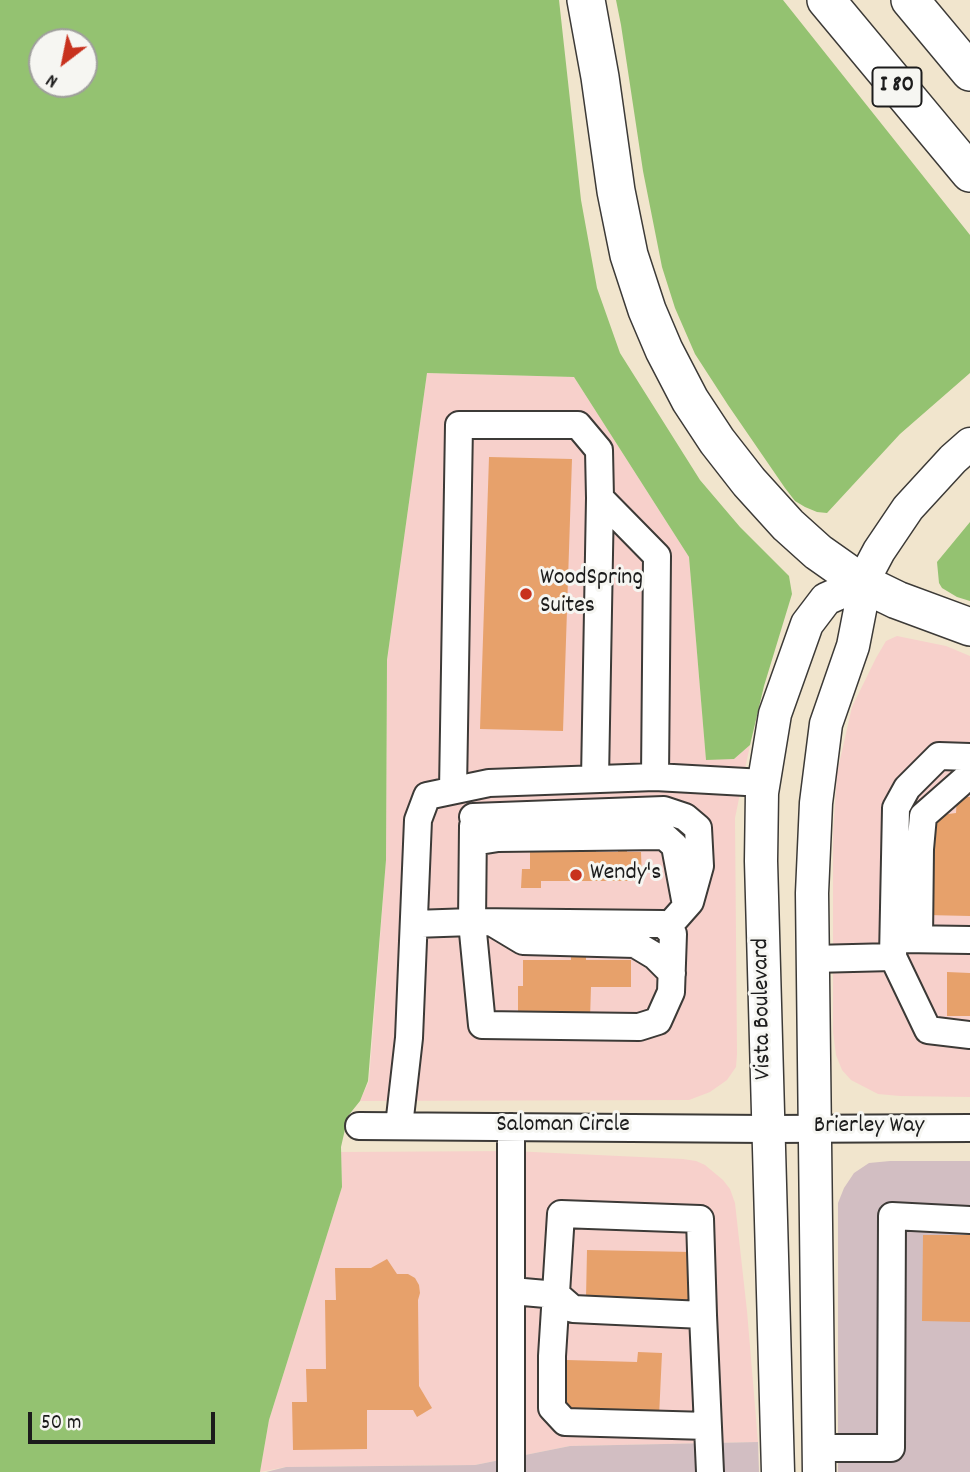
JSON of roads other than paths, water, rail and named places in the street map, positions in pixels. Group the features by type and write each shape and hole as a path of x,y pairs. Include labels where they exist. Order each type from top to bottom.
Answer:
{"highway":[{"path":"586,0 616,191 629,255 646,310 690,400 749,482 788,525 818,552 862,583 897,600 970,627"},
{"name":"I 80","path":"826,0 970,173"},
{"name":"I 80","path":"910,0 970,72"}],"main road":[{"name":"Vista Boulevard","path":"819,1460 812,893 816,803 826,724 853,646 862,605 862,583 879,551 908,508 970,444"},
{"name":"Vista Boulevard","path":"778,1472 761,861 764,783 775,714 807,625 826,599 862,583"}],"street":[{"path":"414,924 482,922 663,924 673,934 671,992 658,1021 639,1027 482,1025 482,922 473,829 463,788 459,425 578,425 599,450 595,779"},
{"path":"600,498 657,556 655,777"},
{"path":"970,757 939,756 907,788 896,808 901,945 928,1030 970,1035"},
{"path":"399,1126 409,1038 418,820 427,796 489,783 655,777 764,783"},
{"path":"901,945 920,849 923,816 964,780 970,779"},
{"path":"473,829 664,810 685,817 698,828 700,866 691,902 667,928"},
{"path":"482,922 523,941 635,944 655,956 672,973"},
{"path":"813,959 901,945 970,940"},
{"name":"Saloman Circle","path":"359,1126 768,1129"},
{"path":"511,1127 511,1472"},
{"name":"Brierley Way","path":"768,1129 970,1128"},
{"path":"708,1426 565,1422 552,1408 552,1356 561,1213 700,1219 710,1472 718,1472"},
{"path":"819,1460 891,1448 892,1216 970,1220"},
{"path":"512,1291 557,1295 573,1309 702,1315"}],"place":[{"name":"WoodSpring Suites","path":"526,594"},
{"name":"Wendy's","path":"576,875"}]}
